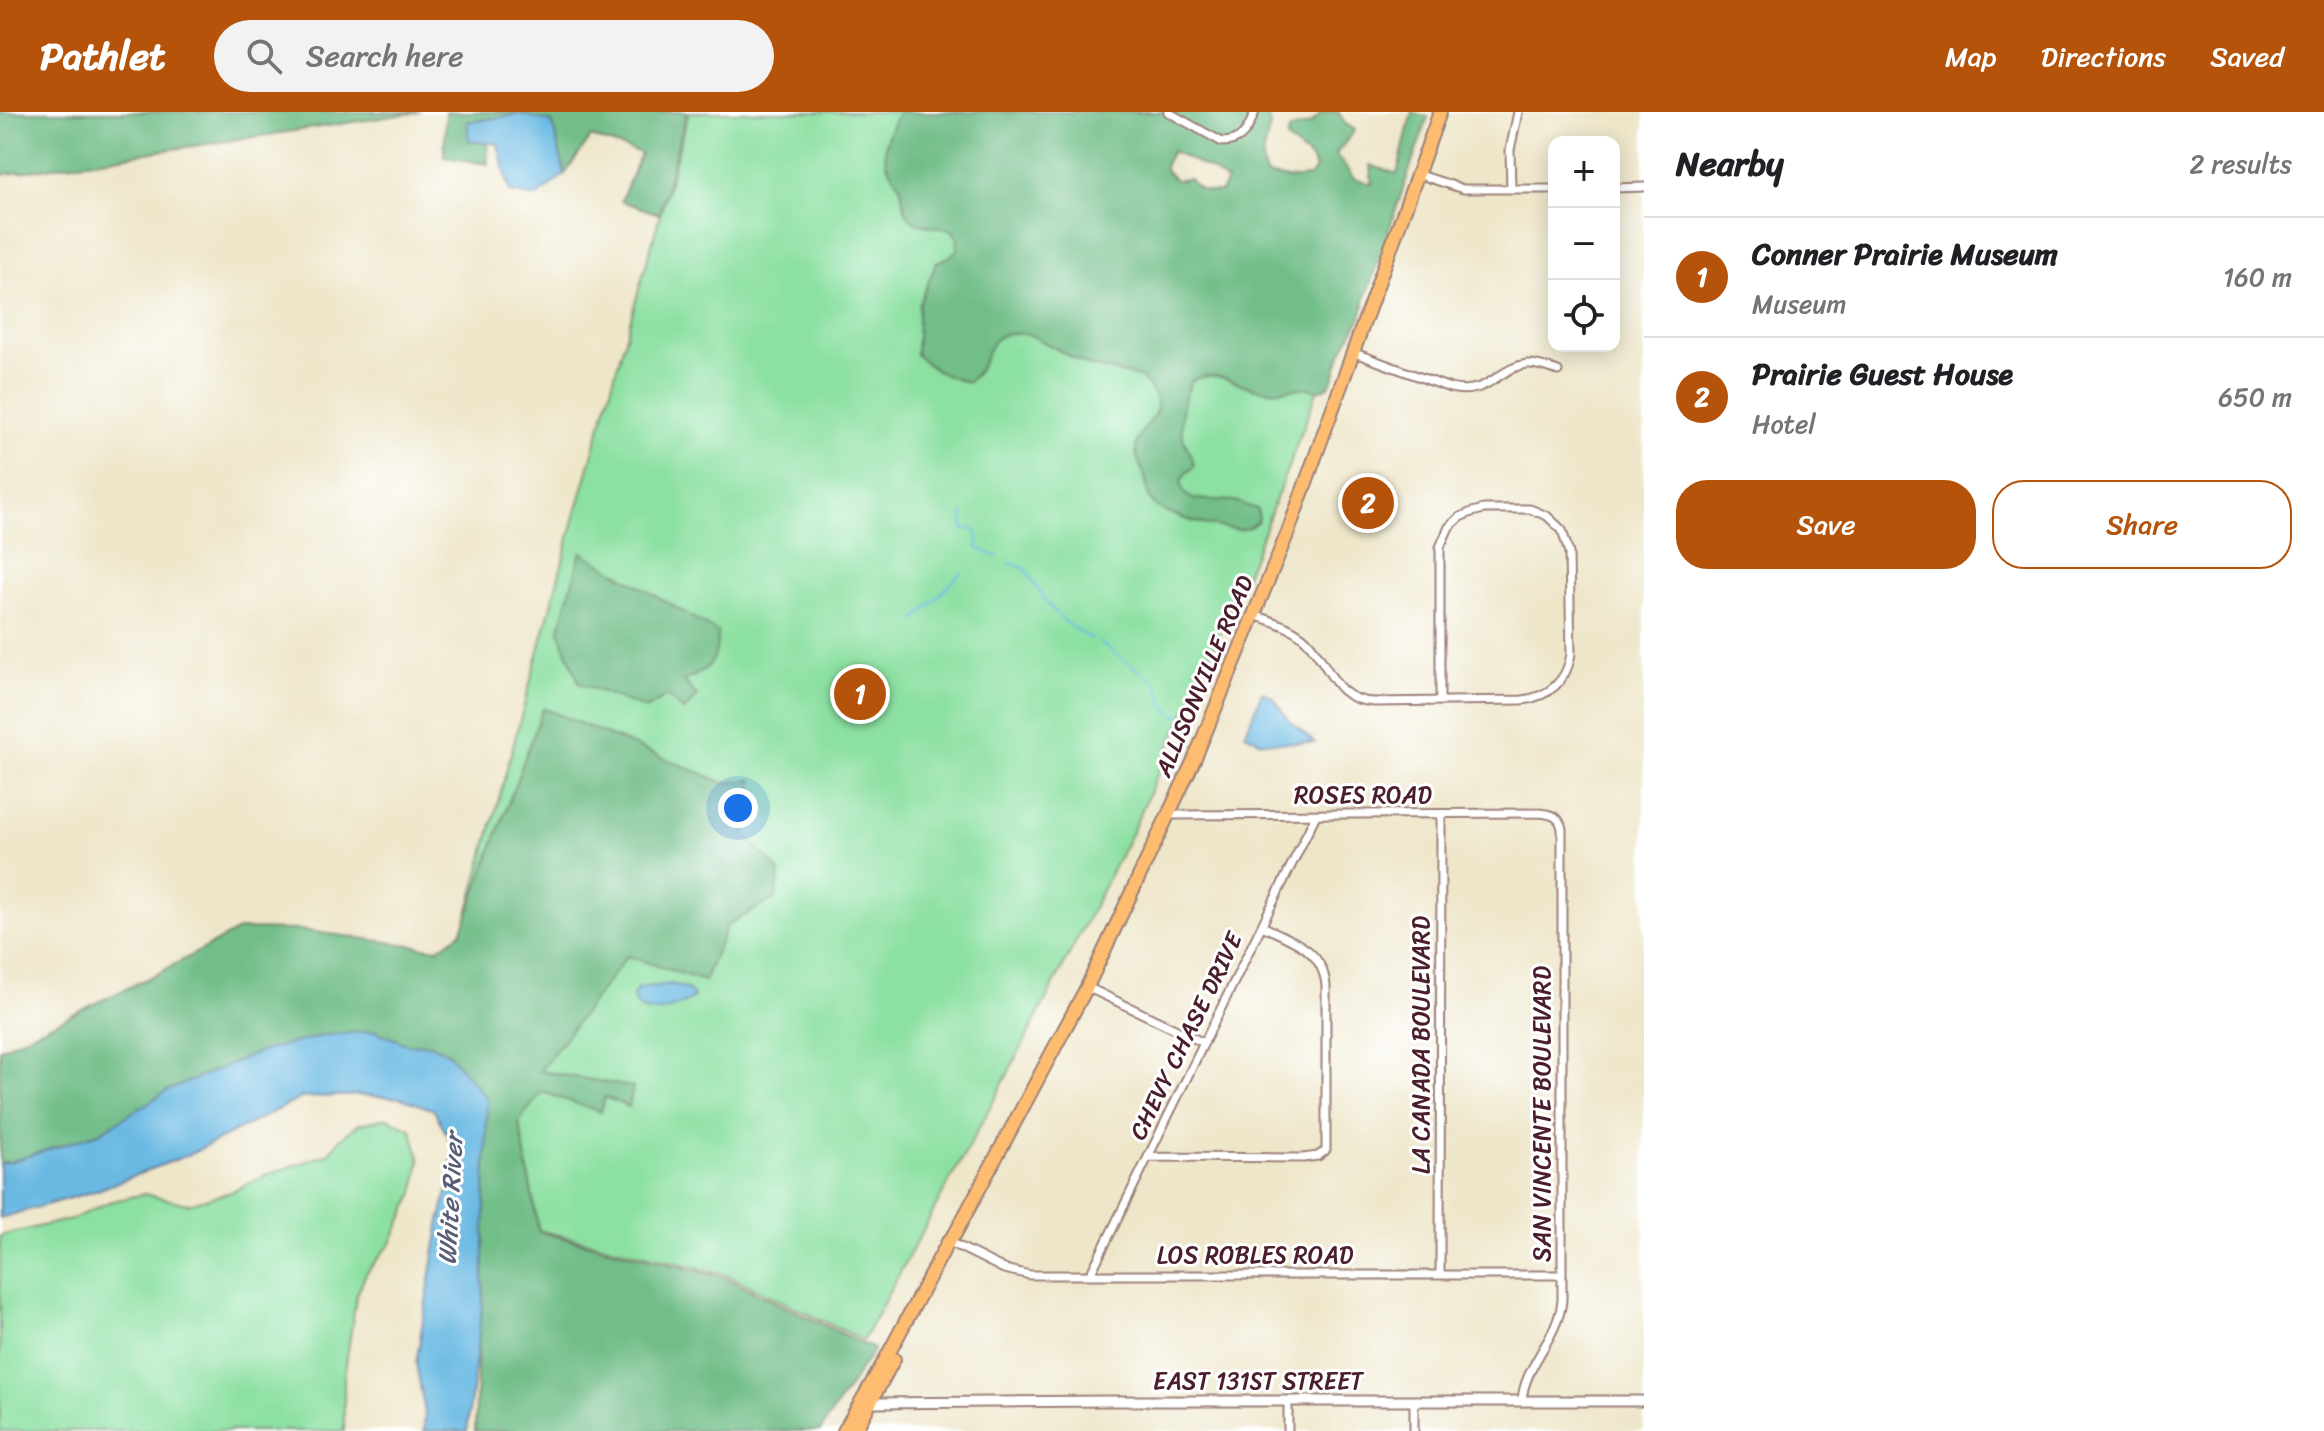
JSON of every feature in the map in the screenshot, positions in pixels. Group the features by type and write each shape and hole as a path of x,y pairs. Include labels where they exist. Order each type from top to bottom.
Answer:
{"main road":[{"name":"ALLISONVILLE ROAD","path":"855,1431 1087,987 1206,732 1288,532 1439,112"},
{"name":"ALLISONVILLE ROAD","path":"844,1431 948,1242 955,1239"}],"street":[{"path":"1168,112 1215,141 1222,142 1232,142 1244,135 1255,112"},
{"path":"1511,189 1511,144 1518,112"},
{"path":"1417,174 1463,189 1548,189"},
{"path":"1620,188 1644,187"},
{"path":"1352,352 1450,388 1467,390 1483,386 1527,364 1558,371"},
{"path":"1254,615 1305,638 1337,685 1354,698 1367,701 1440,701 1530,699 1552,689 1564,676 1570,658 1569,553 1562,530 1547,516 1534,510 1478,510 1460,517 1445,533 1438,557 1440,701"},
{"name":"ROSES ROAD","path":"1168,815 1546,813 1558,818"},
{"name":"CHEVY CHASE DRIVE","path":"1090,1275 1316,815"},
{"name":"LA CANADA BOULEVARD","path":"1440,1275 1441,815"},
{"name":"SAN VINCENTE BOULEVARD","path":"1522,1402 1527,1380 1557,1322 1561,1306 1562,829 1558,818"},
{"path":"1149,1157 1303,1158 1318,1156 1326,1150 1324,971 1311,952 1262,926"},
{"path":"1087,987 1204,1043"},
{"name":"LOS ROBLES ROAD","path":"955,1239 1014,1273 1030,1275 1562,1275"},
{"path":"1288,1401 1288,1431"},
{"name":"EAST 131ST STREET","path":"871,1403 1644,1401"},
{"path":"1414,1402 1414,1431"}],"green space":[{"path":"0,112 420,112 0,175"},
{"path":"446,112 687,112 659,214 621,201 641,153 591,137 565,174 552,122 520,114 467,122 469,141 487,143 488,164 444,157"},
{"path":"689,112 1056,112 1352,300 1254,556 1132,832 999,1091 863,1340 725,1274 513,1224 502,1121 457,954 574,520"},
{"path":"899,112 1266,112 1270,125 1263,155 1266,175 1288,179 1310,177 1316,169 1311,159 1287,139 1290,129 1311,124 1322,112 1338,112 1346,124 1355,130 1336,154 1354,179 1372,184 1370,165 1397,174 1412,112 1428,117 1364,301 1362,315 1342,351 1328,386 1320,390 1274,391 1212,376 1192,380 1189,386 1181,423 1194,467 1181,482 1184,493 1193,499 1235,501 1257,509 1259,519 1254,524 1238,530 1207,525 1171,514 1151,501 1136,447 1155,414 1157,400 1142,378 1087,365 1032,336 1015,334 996,339 977,373 968,382 940,372 916,354 919,303 937,262 957,250 958,239 953,231 911,219 906,211 900,186 889,170 885,153 887,138","holes":["1172,151 1227,181 1221,192 1203,190 1190,179 1175,180 1165,170"]},
{"path":"581,552 718,632 711,663 684,681 697,696 684,711 667,696 646,709 579,683 559,631"},
{"path":"543,708 724,783 753,780 745,835 780,872 776,898 727,925 704,981 627,956 540,1071 633,1087 629,1107 605,1097 601,1112 542,1092 519,1121 539,1232 724,1277 874,1349 820,1431 475,1431 487,1099 429,1044 409,1045 375,1031 99,1133 0,1163 0,1049 159,973 240,929 301,930 438,949 461,933"},
{"path":"387,1118 411,1129 420,1160 414,1193 391,1243 366,1273 356,1297 344,1377 344,1431 0,1431 0,1236 75,1218 109,1202 144,1194 188,1204 231,1192 269,1174 328,1154 340,1139 359,1124"}],"water":[{"path":"520,114 552,122 565,174 536,197 510,192 498,144 469,141 467,122"},
{"path":"1262,692 1273,697 1289,720 1315,743 1261,742 1245,734"},
{"path":"672,984 688,989 694,997 670,1009 651,1011 637,1004 633,996 638,988"},
{"name":"White River","path":"375,1031 409,1045 430,1044 448,1053 487,1099 483,1300 467,1431 424,1431 425,1413 416,1363 439,1225 450,1180 453,1146 434,1110 401,1098 357,1095 301,1098 188,1155 95,1191 0,1218 0,1163 99,1133 167,1091 258,1052 325,1035"}],"waterway":[{"path":"963,512 963,530 973,528 978,535 977,548 998,557"},
{"path":"1010,563 1025,568 1052,609 1069,625 1092,639"},
{"path":"915,620 962,572"},
{"path":"1099,642 1157,683 1170,712 1197,724"}],"place":[{"name":"Prairie Guest House","path":"1368,503"},
{"name":"Conner Prairie Museum","path":"860,694"}]}
